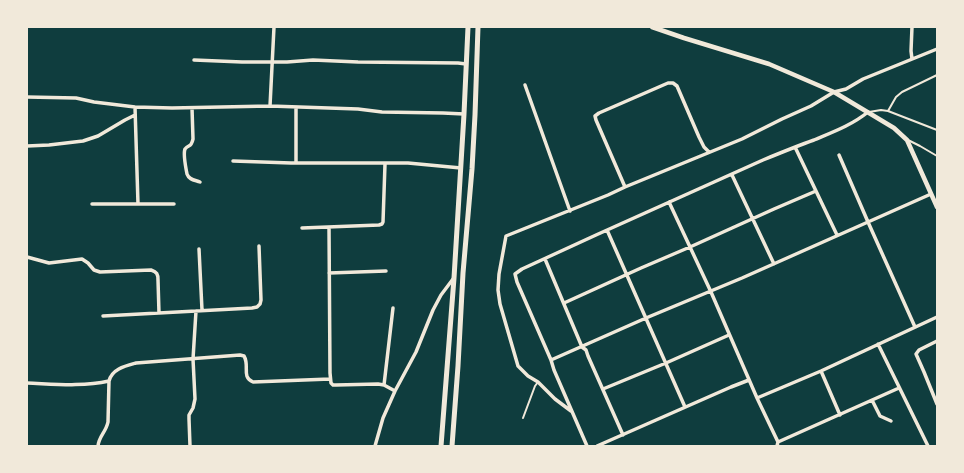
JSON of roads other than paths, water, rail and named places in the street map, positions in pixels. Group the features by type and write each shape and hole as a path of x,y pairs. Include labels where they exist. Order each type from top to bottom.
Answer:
{"main road":[{"path":"441,446 454,278 468,27"},
{"path":"452,446 473,146 478,27"}],"street":[{"path":"270,106 274,27"},
{"path":"912,27 912,59"},
{"path":"656,28 768,64 834,92 894,128 907,140 937,207"},
{"path":"571,411 518,366 500,304 498,290 499,274 506,236 570,211 742,138 811,106 834,92 846,89 863,79 937,49"},
{"path":"194,60 242,62 313,60 358,62 458,62 466,64"},
{"path":"625,187 595,116 668,83 673,83 677,86 701,142 709,152"},
{"path":"525,85 570,211"},
{"path":"27,97 76,98 94,102 135,107 192,108 270,106 358,109 382,112 464,114"},
{"path":"135,107 138,204"},
{"path":"296,107 296,163"},
{"path":"192,108 194,139 192,144 185,150 184,153 188,177 200,182"},
{"path":"586,446 517,282 515,274 522,269 669,202 795,147 838,130 861,118 868,112"},
{"path":"27,146 83,141 98,136 135,115"},
{"path":"795,147 837,235"},
{"path":"839,155 915,327"},
{"path":"233,161 296,163 408,163 461,168"},
{"path":"302,228 382,224 384,164"},
{"path":"732,175 774,264"},
{"path":"564,303 816,191"},
{"path":"551,360 646,318 711,292 931,194"},
{"path":"669,202 711,292 778,444 899,388"},
{"path":"92,204 174,204"},
{"path":"329,227 331,383 334,385 371,384 384,386 395,392"},
{"path":"607,230 685,407"},
{"path":"103,316 252,308 257,306 260,304 259,246"},
{"path":"199,250 202,310"},
{"path":"27,257 49,263 82,260 88,263 94,270 100,272 151,270 158,275 159,313"},
{"path":"545,259 582,347 586,350 623,435"},
{"path":"329,273 386,271"},
{"path":"375,446 383,418 416,352 433,310 441,295 454,278"},
{"path":"384,386 393,308"},
{"path":"190,446 189,415 193,408 195,399 193,359 196,311"},
{"path":"757,398 821,371 937,317"},
{"path":"603,389 729,335"},
{"path":"937,341 919,350 916,354 937,404"},
{"path":"878,344 928,446"},
{"path":"98,446 100,438 107,428 110,377 114,372 124,366 136,363 240,355 244,356 246,359 247,378 249,381 330,379"},
{"path":"821,371 840,415"},
{"path":"597,446 749,380"},
{"path":"27,384 89,385 109,381"},
{"path":"872,400 880,416 891,421"}],"lane":[{"path":"888,111 896,97 902,92 937,75"},
{"path":"868,112 880,110 888,111 937,130"},
{"path":"907,140 937,156"},
{"path":"523,418 535,386 538,382"}]}
